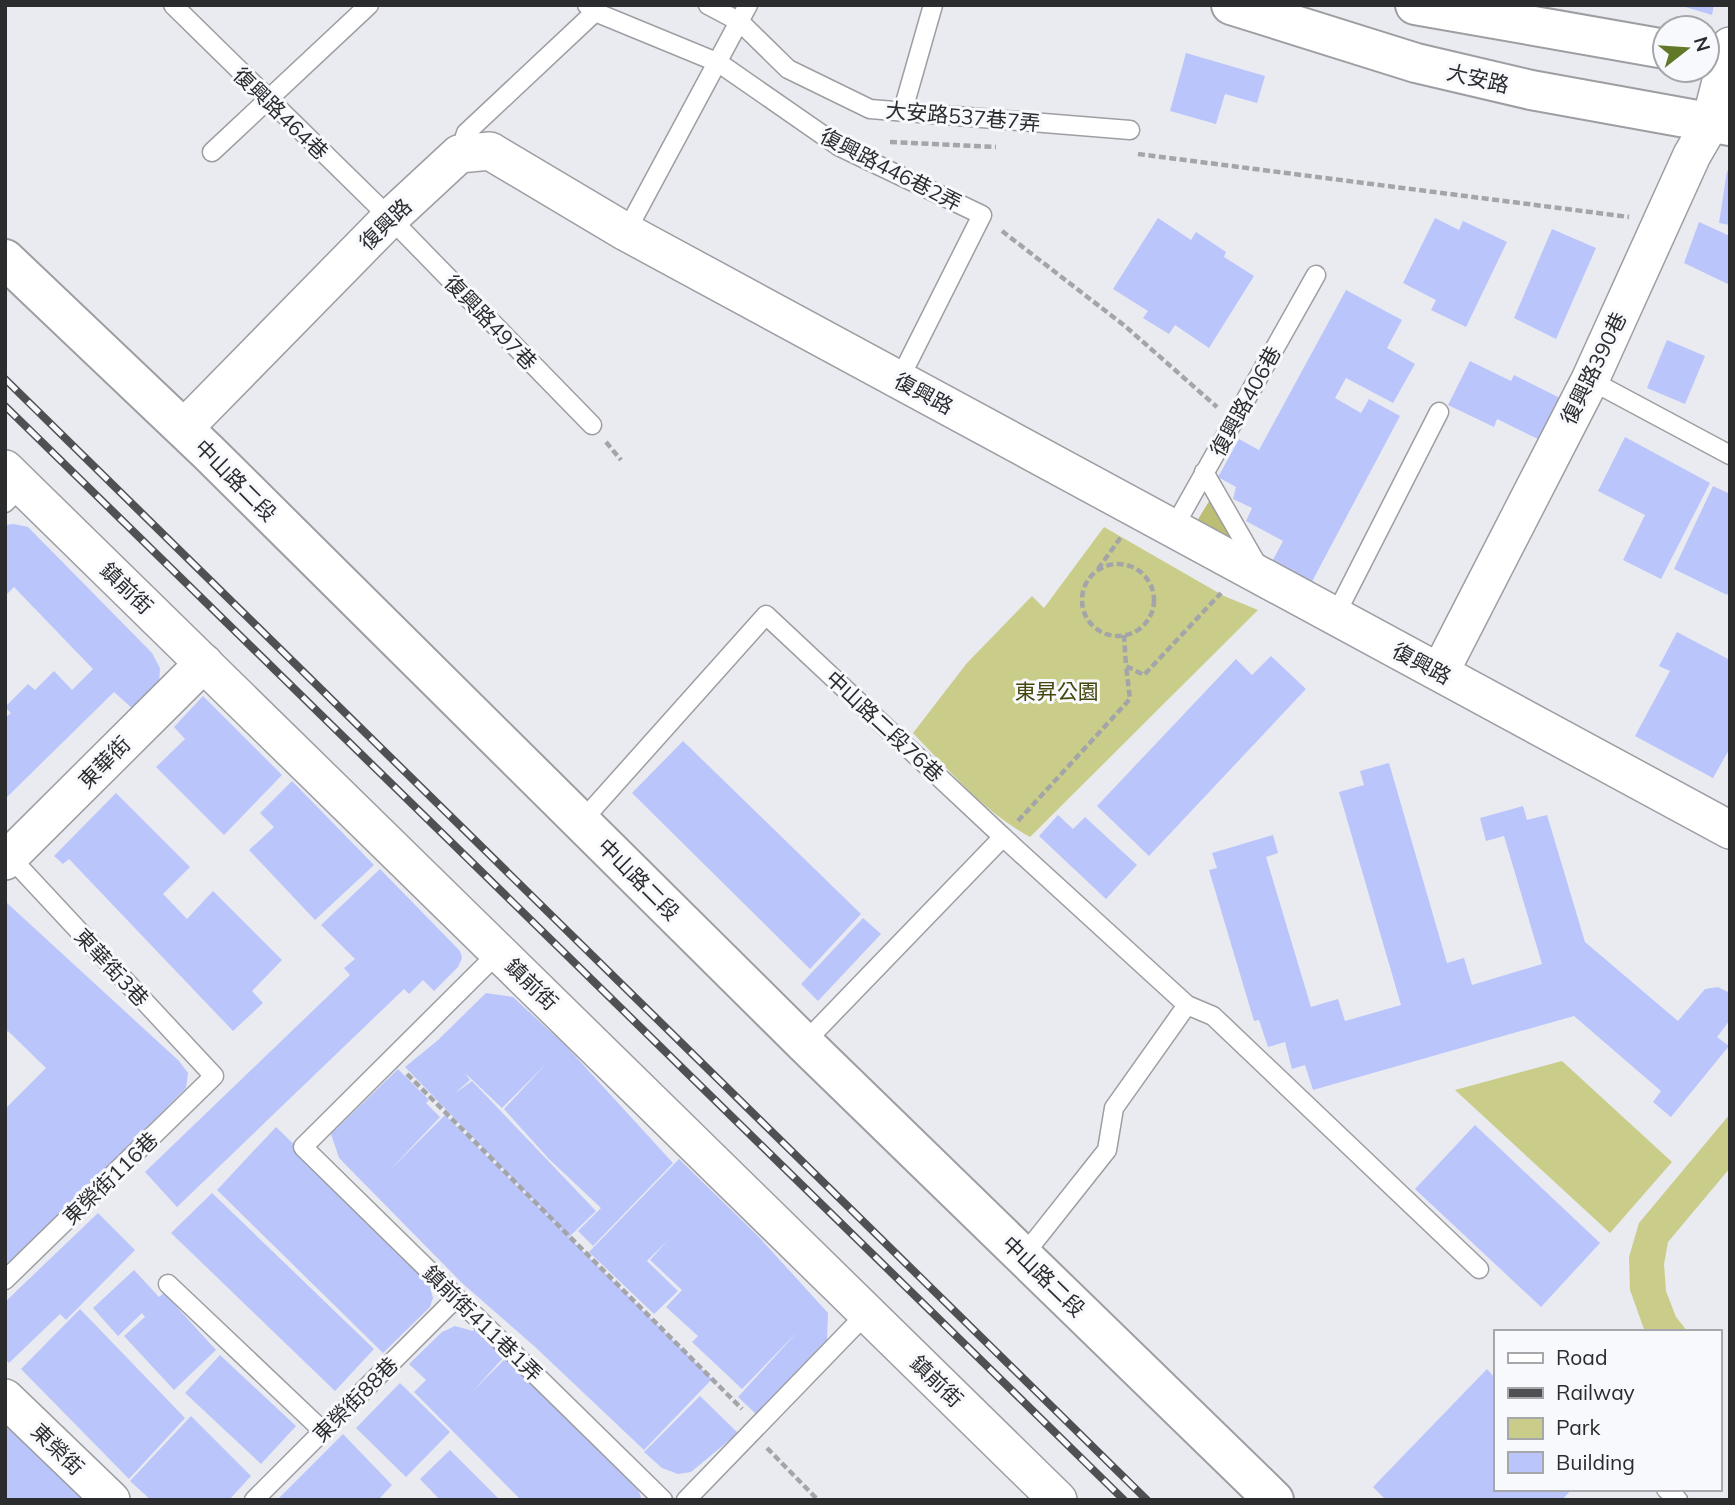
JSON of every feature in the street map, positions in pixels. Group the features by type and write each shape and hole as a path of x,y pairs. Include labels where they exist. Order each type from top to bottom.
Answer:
{"main road":[{"name":"大安路","path":"1231,5 1416,64 1531,90 1720,125"},
{"path":"1415,5 1651,47"},
{"name":"中山路二段","path":"5,258 184,428 804,1043 1273,1500"}],"street":[{"name":"復興路390巷","path":"1440,672 1590,380 1692,155 1720,125 1723,53"},
{"name":"復興路","path":"184,428 390,218 459,154 490,150 626,232 1174,527 1256,574 1726,819"},
{"name":"鎮前街","path":"11,486 204,663 867,1313 1046,1496"},
{"name":"東華街","path":"8,859 204,663"},
{"name":"東榮街","path":"5,1398 111,1500"}],"lane":[{"name":"復興路464巷","path":"173,5 268,102 390,218"},
{"path":"212,152 369,5"},
{"name":"大安路537巷7弄","path":"708,5 740,22 788,69 870,109 1130,130"},
{"path":"626,232 748,5"},
{"path":"903,110 933,5"},
{"path":"459,154 466,132 591,9"},
{"name":"復興路446巷2弄","path":"591,9 719,63 840,147 982,215 899,380"},
{"name":"復興路497巷","path":"390,218 592,425"},
{"name":"復興路406巷","path":"1174,527 1316,275"},
{"path":"1590,380 1730,455"},
{"path":"1335,616 1439,412"},
{"path":"1204,472 1256,574"},
{"name":"中山路二段76巷","path":"581,822 766,615 1187,1005 1213,1016 1479,1269"},
{"path":"804,1043 1003,837"},
{"name":"東華街3巷","path":"8,859 214,1076"},
{"path":"393,1059 499,952"},
{"path":"1023,1256 1107,1150 1114,1108 1187,1005"},
{"name":"鎮前街411巷1弄","path":"393,1059 303,1147 663,1500"},
{"name":"東榮街116巷","path":"5,1280 214,1076"},
{"path":"168,1284 323,1431"},
{"name":"東榮街88巷","path":"254,1500 456,1298"},
{"path":"686,1500 867,1313"}],"path":[{"path":"982,215 1125,326 1233,421"},
{"path":"1108,565 1130,566 1140,572 1153,591 1154,603 1144,624 1124,635 1101,631 1084,614 1082,601 1088,579 1108,565"},
{"path":"1125,666 1144,675 1256,574"},
{"path":"1003,837 1130,699 1124,635"},
{"path":"393,1059 485,1154 740,1404 751,1432 818,1500"}],"green space":[{"path":"1211,498 1241,555 1194,526"},
{"name":"東昇公園","path":"1104,527 1224,596 1258,610 1030,837 982,803 913,733 967,663 1032,596 1044,608"},
{"path":"1562,1061 1672,1162 1610,1233 1455,1090"},
{"path":"1730,1114 1730,1168 1668,1242 1664,1264 1666,1291 1676,1317 1686,1330 1644,1330 1630,1290 1629,1257 1639,1223"}],"building":[{"path":"1679,5 1714,5 1712,14"},
{"path":"1186,53 1265,76 1257,103 1225,94 1216,124 1170,111"},
{"path":"1727,171 1730,172 1730,225 1719,223"},
{"path":"1158,218 1191,240 1196,232 1226,252 1224,257 1254,276 1209,348 1175,325 1169,334 1143,318 1148,311 1113,289"},
{"path":"1435,218 1459,230 1463,221 1507,242 1466,327 1431,310 1436,300 1403,283"},
{"path":"1699,222 1730,236 1730,285 1684,263"},
{"path":"1552,229 1596,248 1556,339 1514,318"},
{"path":"1346,290 1402,320 1387,348 1415,364 1393,403 1346,378 1335,398 1361,413 1369,399 1400,416 1307,591 1267,571 1283,541 1246,521 1252,508 1233,499 1236,487 1218,477 1239,439 1259,450"},
{"path":"1667,340 1705,356 1685,404 1647,388"},
{"path":"1470,361 1511,381 1514,375 1560,398 1540,440 1497,419 1494,427 1448,405"},
{"path":"1625,437 1710,483 1661,579 1623,560 1645,515 1598,491"},
{"path":"1713,486 1730,494 1730,588 1727,595 1674,569"},
{"path":"5,525 28,527 152,653 160,668 159,685 133,709 114,692 5,799 5,718 11,713 5,707 28,684 35,690 54,671 72,690 93,669 14,587 5,596"},
{"path":"1677,632 1730,660 1730,748 1713,778 1635,736 1670,671 1659,666"},
{"path":"1271,656 1306,689 1149,856 1097,806 1236,659 1252,675"},
{"path":"203,696 282,775 224,835 156,767 185,739 174,727"},
{"path":"683,741 861,914 810,969 632,793"},
{"path":"1389,763 1447,963 1464,958 1472,985 1542,964 1504,836 1486,841 1480,818 1523,806 1527,820 1547,815 1585,942 1678,1021 1705,989 1718,987 1730,993 1730,1020 1717,1037 1729,1046 1671,1117 1653,1102 1661,1091 1574,1016 1313,1090 1305,1065 1292,1069 1285,1042 1268,1047 1259,1020 1254,1021 1209,870 1217,868 1212,853 1273,835 1278,853 1266,857 1311,1007 1338,999 1345,1021 1401,1005 1339,792 1364,785 1360,771"},
{"path":"292,781 374,865 315,920 249,850 274,827 260,813"},
{"path":"116,793 190,867 163,894 187,919 213,891 282,960 252,991 263,1003 233,1031 69,859 63,864 54,856"},
{"path":"1058,815 1073,829 1085,817 1137,865 1106,899 1039,836"},
{"path":"380,869 460,951 462,958 458,967 434,991 423,980 409,994 404,989 177,1207 145,1172 350,975 344,968 355,959 321,925"},
{"path":"7,903 179,1061 188,1073 186,1088 5,1270 5,1109 46,1068 8,1031 5,1034"},
{"path":"863,918 881,934 818,1001 801,984"},
{"path":"486,993 513,997 565,1045 673,1163 593,1246 578,1231 601,1208 548,1158 504,1109 547,1063 502,1108 465,1073 470,1080 454,1094 472,1081 596,1211 569,1237 405,1067 437,1041"},
{"path":"398,1069 429,1100 426,1103 440,1117 389,1171 445,1115 712,1379 644,1450 533,1345 462,1283 339,1158 331,1134"},
{"path":"1475,1125 1600,1243 1541,1307 1415,1189"},
{"path":"276,1127 316,1166 312,1170 426,1274 433,1298 430,1307 383,1353 217,1190"},
{"path":"679,1159 758,1236 828,1313 827,1340 756,1414 738,1397 799,1330 742,1389 692,1342 698,1336 666,1307 682,1290 650,1260 668,1240 647,1261 678,1291 654,1314 589,1252"},
{"path":"212,1193 374,1349 335,1391 171,1233"},
{"path":"98,1213 135,1250 66,1320 60,1314 9,1363 5,1359 5,1302"},
{"path":"134,1270 159,1297 164,1293 216,1350 174,1390 124,1336 145,1317 142,1313 118,1336 93,1308"},
{"path":"80,1309 185,1418 129,1479 21,1369"},
{"path":"455,1326 473,1331 476,1327 504,1357 472,1392 508,1356 638,1489 642,1500 521,1500 414,1392 426,1380 409,1364 442,1332"},
{"path":"220,1355 296,1426 261,1464 185,1393"},
{"path":"1487,1369 1494,1377 1494,1491 1570,1491 1562,1500 1386,1500 1373,1487"},
{"path":"400,1383 450,1432 406,1477 356,1428"},
{"path":"700,1396 738,1433 691,1472 678,1474 662,1468 644,1452"},
{"path":"191,1416 251,1476 229,1500 151,1500 130,1481"},
{"path":"5,1419 83,1500 5,1500"},
{"path":"343,1434 392,1485 378,1500 277,1500"},
{"path":"450,1450 500,1500 440,1500 420,1479"}],"railway":[{"path":"5,379 1147,1500"},
{"path":"5,406 1124,1500"}]}
